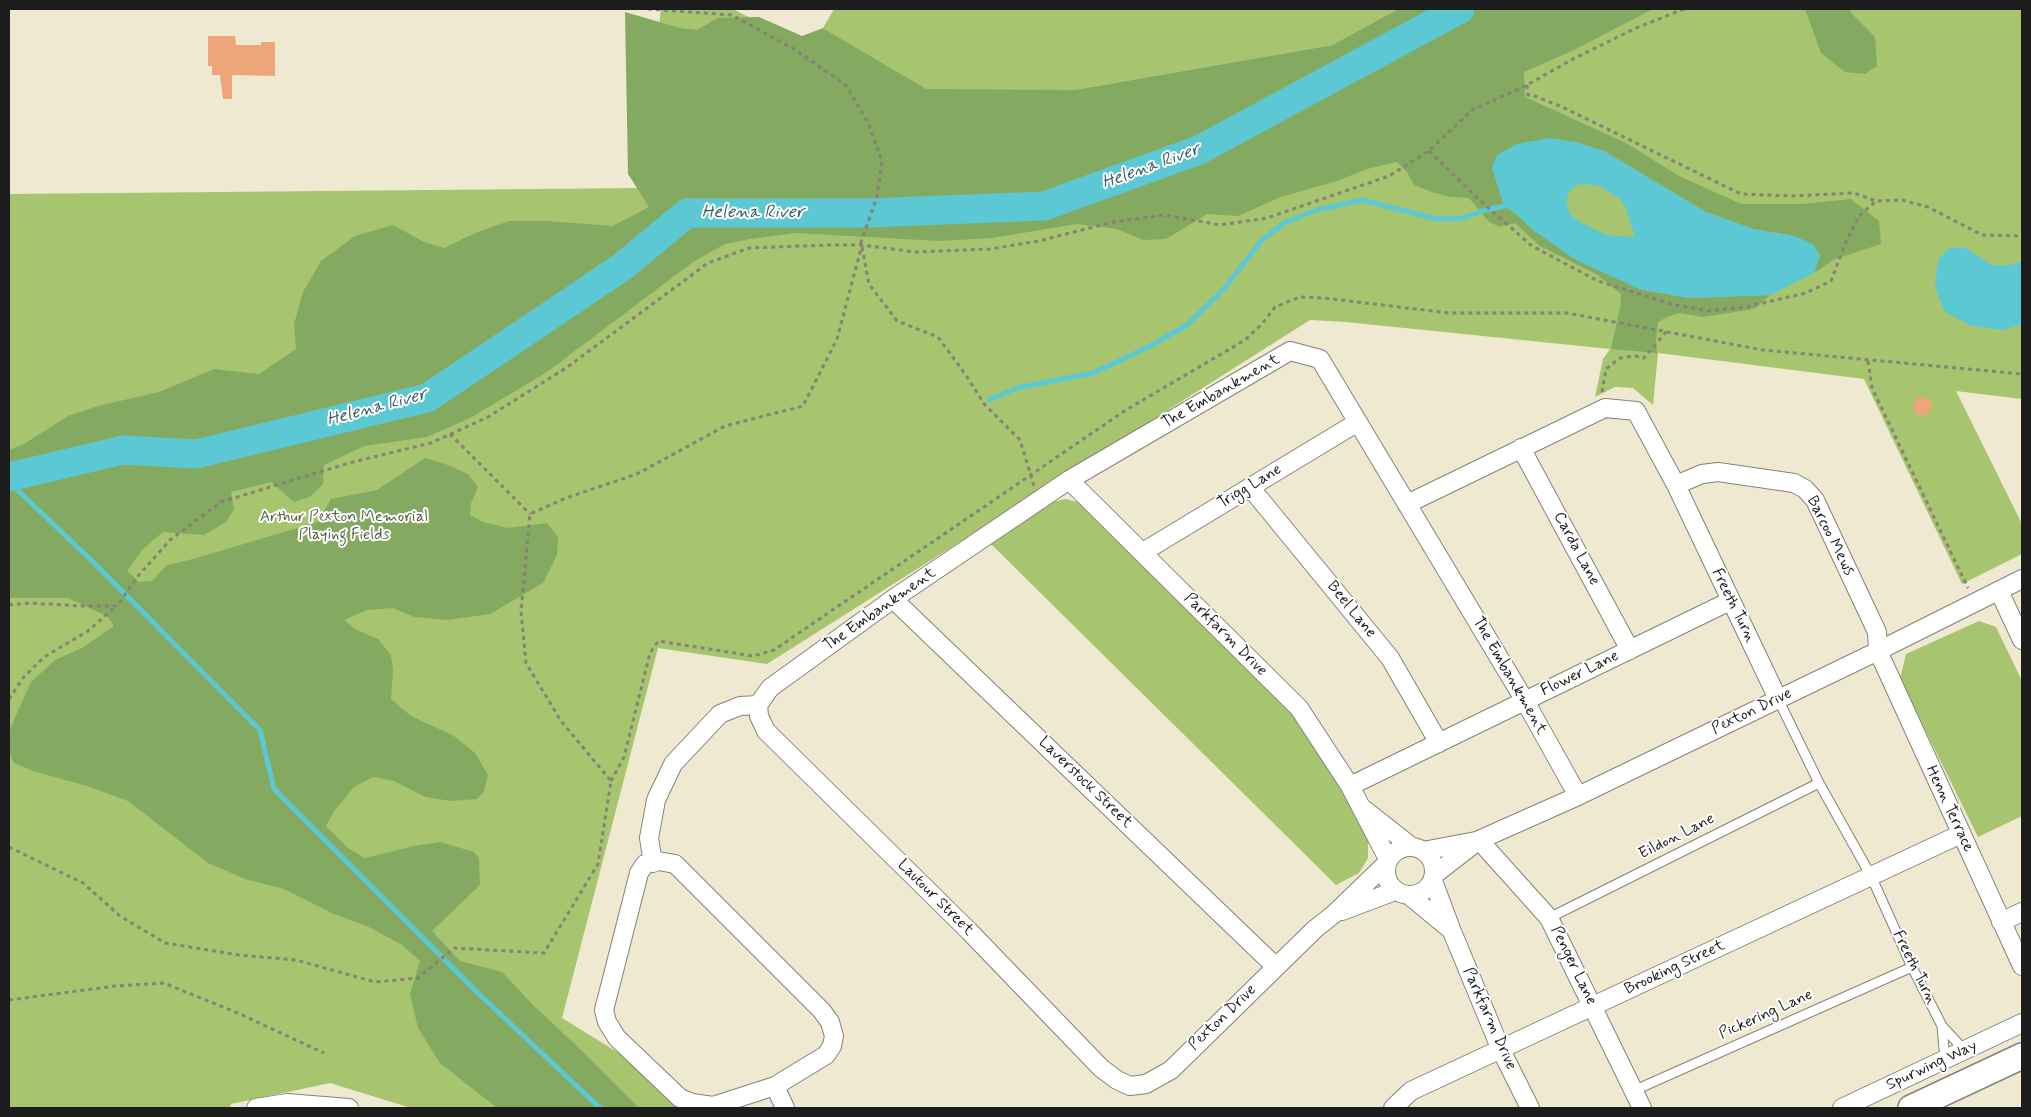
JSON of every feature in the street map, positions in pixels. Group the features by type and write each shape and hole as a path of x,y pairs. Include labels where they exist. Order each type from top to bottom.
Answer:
{"street":[{"name":"The Embankment","path":"758,705 770,688 894,599 1069,480 1290,351 1320,359 1525,701 1578,796"},
{"path":"1407,504 1605,408"},
{"name":"Freeth Turn","path":"1605,408 1636,411 1676,485 1778,699"},
{"name":"Trigg Lane","path":"1142,552 1358,422"},
{"name":"Carda Lane","path":"1521,448 1630,650"},
{"name":"Barcoo Mews","path":"1676,485 1702,474 1718,472 1794,483 1805,489 1815,500 1877,632 1878,652"},
{"name":"Parkfarm Drive","path":"1069,480 1299,708 1350,786 1387,862 1386,876 1402,893 1451,929"},
{"name":"Beel Lane","path":"1250,487 1390,658 1439,743"},
{"name":"Pexton Drive","path":"1418,849 1479,840 1578,796 1878,652 2022,579"},
{"path":"1999,591 2022,640"},
{"name":"Laverstock Street","path":"894,599 1276,967"},
{"name":"Flower Lane","path":"1350,786 1730,601"},
{"name":"Henn Terrace","path":"1878,652 2022,966"},
{"path":"653,862 649,838 656,800 673,764 720,714 740,706 758,705"},
{"name":"Lautour Street","path":"758,705 759,716 766,731 969,931 1102,1068"},
{"name":"Parkfarm Drive","path":"1360,807 1418,849 1433,864 1433,878 1451,929 1501,1050 1530,1108"},
{"name":"Brooking Street","path":"1393,1108 1411,1091 1960,834"},
{"name":"Pexton Drive","path":"1433,878 1479,840"},
{"name":"Penger Lane","path":"1479,840 1549,918 1642,1108"},
{"path":"1387,862 1396,851 1418,849"},
{"path":"664,861 675,864 822,1011 830,1022 834,1036 832,1046 826,1054 775,1086 713,1106 692,1103 680,1098 617,1038 607,1022 604,1010 639,873 645,864 664,861"},
{"name":"Pexton Drive","path":"1102,1068 1117,1080 1130,1086 1146,1084 1159,1079 1314,929 1334,914 1387,862"},
{"path":"1402,893 1426,890 1433,878"},
{"name":"Pexton Drive","path":"1334,914 1402,893"},
{"path":"2001,922 2022,912"},
{"name":"Spurwing Way","path":"1842,1108 2022,1023"},
{"path":"1911,1108 2022,1056"},
{"path":"1949,1108 2022,1074"},
{"path":"775,1086 785,1108"},
{"path":"256,1108 287,1103 349,1108"}],"lane":[{"name":"Freeth Turn","path":"1778,699 1819,783 1871,876 1912,968 1942,1026 1965,1050"},
{"name":"Eildon Lane","path":"1549,918 1819,783"},
{"name":"Pickering Lane","path":"1633,1091 1912,968"},
{"name":"Freeth Turn","path":"1942,1026 1945,1060"}],"path":[{"path":"648,9 732,15 794,49 847,86 869,125 882,162 877,197 861,242 869,284 897,320 938,337 966,374 985,405 1020,440 1040,500"},
{"path":"9,699 23,678 44,657 88,631 117,606 138,576 170,540 221,502 349,463 431,443 488,417 566,368 708,263 749,248 862,245 915,252 990,249 1039,241 1113,222 1165,215 1220,225 1267,218 1389,176 1429,151 1472,110 1527,86 1573,59 1618,37 1684,9"},
{"path":"1527,86 1528,95 1560,106 1741,194 1791,196 1854,193 1876,201 1902,200 1928,207 1982,235 2022,236"},
{"path":"1429,151 1484,205 1532,246 1598,281 1675,305 1709,311 1746,307 1806,293 1831,281 1844,244 1859,216 1876,201"},
{"path":"530,514 566,498 637,474 725,426 803,406 837,339 862,245"},
{"path":"9,847 83,883 120,916 165,943 239,955 296,960 375,982 418,978 454,948 544,953 598,864 611,780 624,757 650,653 658,640 753,656 774,650 1126,410 1245,340 1262,324 1275,307 1300,297 1324,298 1449,313 1567,313 1763,350 2022,374"},
{"path":"1605,408 1602,392 1606,369 1620,358 1635,356 1644,358 1667,331"},
{"path":"1868,361 1872,388 1976,602"},
{"path":"450,434 530,514"},
{"path":"530,514 521,611 526,663 562,721 611,780"},
{"path":"9,605 29,603 117,606"},
{"path":"9,1000 115,986 164,983 240,1014 324,1053"}],"green space":[{"name":"Arthur Pexton Memorial Playing Fields","path":"661,9 733,9 1021,159 1515,9 2022,9 2022,399 1956,391 2022,524 2022,554 1962,584 1864,379 1658,353 1653,405 1633,388 1615,387 1595,397 1603,359 1610,349 1310,320 767,664 658,648 562,1018 708,1108 411,1108 330,1083 231,1104 230,1108 9,1108 9,194 641,188"},
{"path":"834,9 1398,9 1332,45 1074,90 926,90 823,28"},
{"path":"1398,9 1653,9 1574,50 1524,72 1525,97 1626,143 1679,176 1741,204 1802,204 1851,199 1879,221 1881,244 1833,260 1814,273 1820,256 1795,236 1753,229 1706,212 1604,151 1504,206 1515,213 1533,230 1639,289 1689,298 1770,295 1754,309 1703,317 1679,313 1667,317 1658,322 1657,353 1611,349 1620,308 1621,294 1596,274 1540,246 1515,223 1500,227 1489,222 1469,198 1450,197 1414,185 1407,172 1397,162 1367,169 1337,181 1281,197 1238,216 1207,214 1166,239 1143,240 1117,229 1077,224 992,238 939,241 795,233 750,239 725,244 693,262 547,372 470,418 427,437 364,446 324,465 323,484 311,496 294,502 271,482 231,492 234,509 226,522 204,535 163,532 143,549 127,571 139,582 152,581 167,565 318,522 331,499 377,490 425,458 468,474 478,487 471,503 470,515 483,522 508,528 547,523 558,537 557,555 543,583 490,614 447,620 414,617 393,608 367,610 344,620 355,629 378,639 391,655 393,670 391,699 411,716 454,736 475,753 488,775 484,791 477,799 451,801 425,797 394,781 373,777 354,787 335,810 326,826 348,848 365,858 414,846 440,842 474,852 479,858 480,885 432,931 460,961 502,972 532,1004 639,1108 497,1108 440,1063 418,1028 410,994 420,961 402,945 369,927 334,914 284,889 245,879 208,863 128,801 87,786 33,771 14,763 9,753 9,731 31,682 55,660 82,648 114,626 107,616 68,598 9,598 9,450 24,444 68,416 98,406 159,392 214,369 259,374 296,349 294,324 303,292 321,261 355,236 393,225 424,242 444,248 475,233 509,221 547,221 613,226 649,207 628,174 625,12 680,28 697,30 718,18 759,17 802,36 823,28 926,89 1074,90 1332,45"},
{"path":"1805,9 1849,9 1875,37 1877,66 1865,74 1845,72 1821,53"},
{"path":"1066,499 1081,503 1281,701 1302,726 1353,807 1368,836 1368,858 1359,873 1336,885 991,544 1052,502"},
{"path":"1979,621 1996,627 2022,681 2022,816 1978,837 1900,679 1906,654"}],"water":[{"path":"1549,138 1576,142 1604,151 1706,212 1753,229 1795,236 1814,245 1820,256 1814,273 1770,295 1689,298 1639,289 1576,260 1533,230 1515,213 1504,206 1492,168 1497,155 1517,144","holes":["1580,184 1597,185 1619,198 1625,206 1635,237 1607,235 1570,215 1566,201 1571,189"]},
{"path":"1964,247 1992,265 2010,265 2022,261 2022,324 2003,330 1972,326 1945,312 1935,287 1938,260 1949,248"}],"building":[{"path":"208,36 235,36 236,45 261,45 261,42 275,42 275,76 232,75 232,99 223,99 220,75 212,75 212,66 208,66"},
{"path":"1918,397 1928,398 1933,406 1926,416 1917,415 1912,406"}],"waterway":[{"name":"Helena River","path":"9,477 123,450 196,454 427,398 622,267 687,213 868,213 1044,206 1199,150 1460,9"},
{"path":"989,400 1017,388 1093,373 1148,347 1187,325 1223,290 1261,241 1284,223 1317,210 1362,200 1437,219 1464,218 1482,211 1504,206"},
{"path":"9,482 90,559 260,730 274,789 479,994 600,1108"}]}
